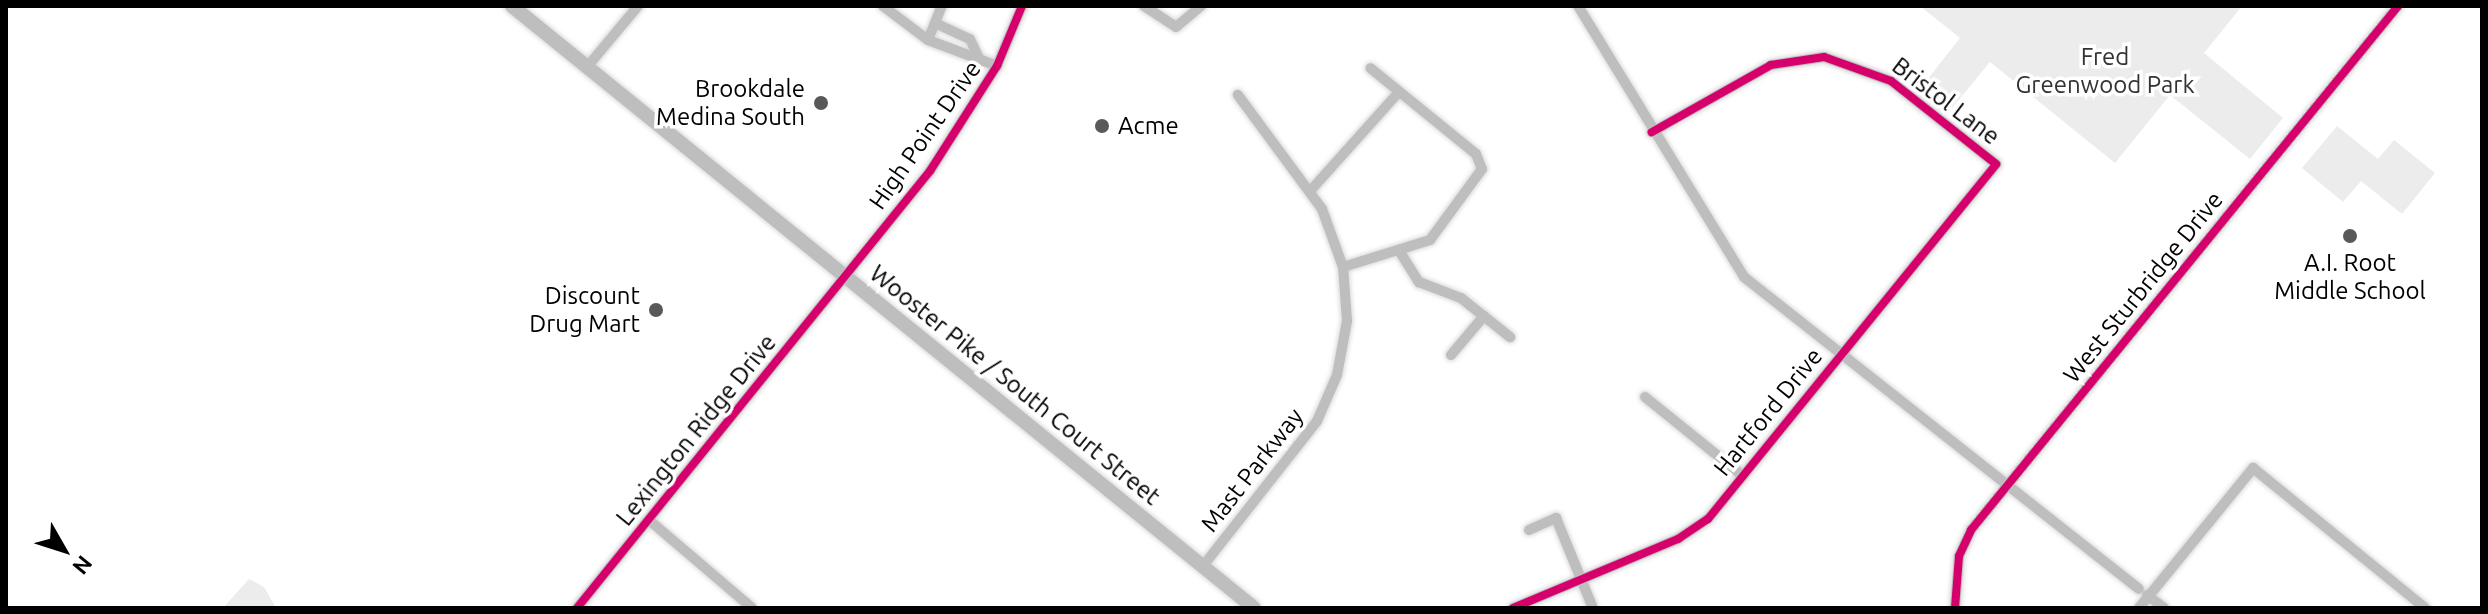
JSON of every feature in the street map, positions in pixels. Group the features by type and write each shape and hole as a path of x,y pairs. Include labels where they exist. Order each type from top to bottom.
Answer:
{"main road":[{"name":"Wooster Pike / South Court Street","path":"518,11 1254,608"}],"street":[{"path":"587,67 638,6"},
{"path":"883,6 928,40 997,66"},
{"path":"928,40 942,6"},
{"name":"High Point Drive","path":"847,278 939,158 997,66 1022,6"},
{"path":"1144,6 1176,27 1201,6"},
{"path":"1578,6 1732,264 2164,608"},
{"name":"West Sturbridge Drive","path":"1955,608 1965,540 2398,6"},
{"path":"935,23 970,39 980,60"},
{"name":"Bristol Lane","path":"1652,132 1771,65 1824,57 1884,76 1996,164"},
{"path":"1343,267 1400,252 1435,235 1482,169 1476,154 1370,68"},
{"path":"1311,190 1399,92"},
{"name":"Mast Parkway","path":"1203,566 1323,409 1345,346 1343,267 1311,190 1238,95"},
{"name":"Hartford Drive","path":"1513,608 1696,529 1743,476 1996,164"},
{"path":"1400,252 1419,282 1484,316 1510,337"},
{"name":"Lexington Ridge Drive","path":"577,608 847,278"},
{"path":"1451,355 1484,316"},
{"path":"1645,397 1743,476"},
{"path":"2139,608 2145,593 2253,468 2425,608"},
{"path":"1529,530 1556,518 1593,608"},
{"path":"649,520 752,608"}],"green space":[{"name":"Fred Greenwood Park","path":"1920,6 2242,6 2204,53 2283,118 2250,159 2170,95 2115,163 1990,62 1952,108 1923,85 1960,38"},
{"path":"2337,126 2378,159 2394,140 2435,173 2402,214 2361,181 2343,202 2302,168"},
{"path":"249,579 264,587 276,608 223,608"}],"cycle path":[{"path":"577,608 930,171 997,66 1022,6"},
{"path":"1955,608 1959,556 1971,530 2398,6"},
{"path":"1513,608 1678,539 1708,519 1996,164 1891,81 1824,57 1771,65 1652,132"}],"place":[{"name":"Brookdale Medina South","path":"821,103"},
{"name":"Acme","path":"1102,126"},
{"name":"A.I. Root Middle School","path":"2350,236"},
{"name":"Discount Drug Mart","path":"656,310"}]}
